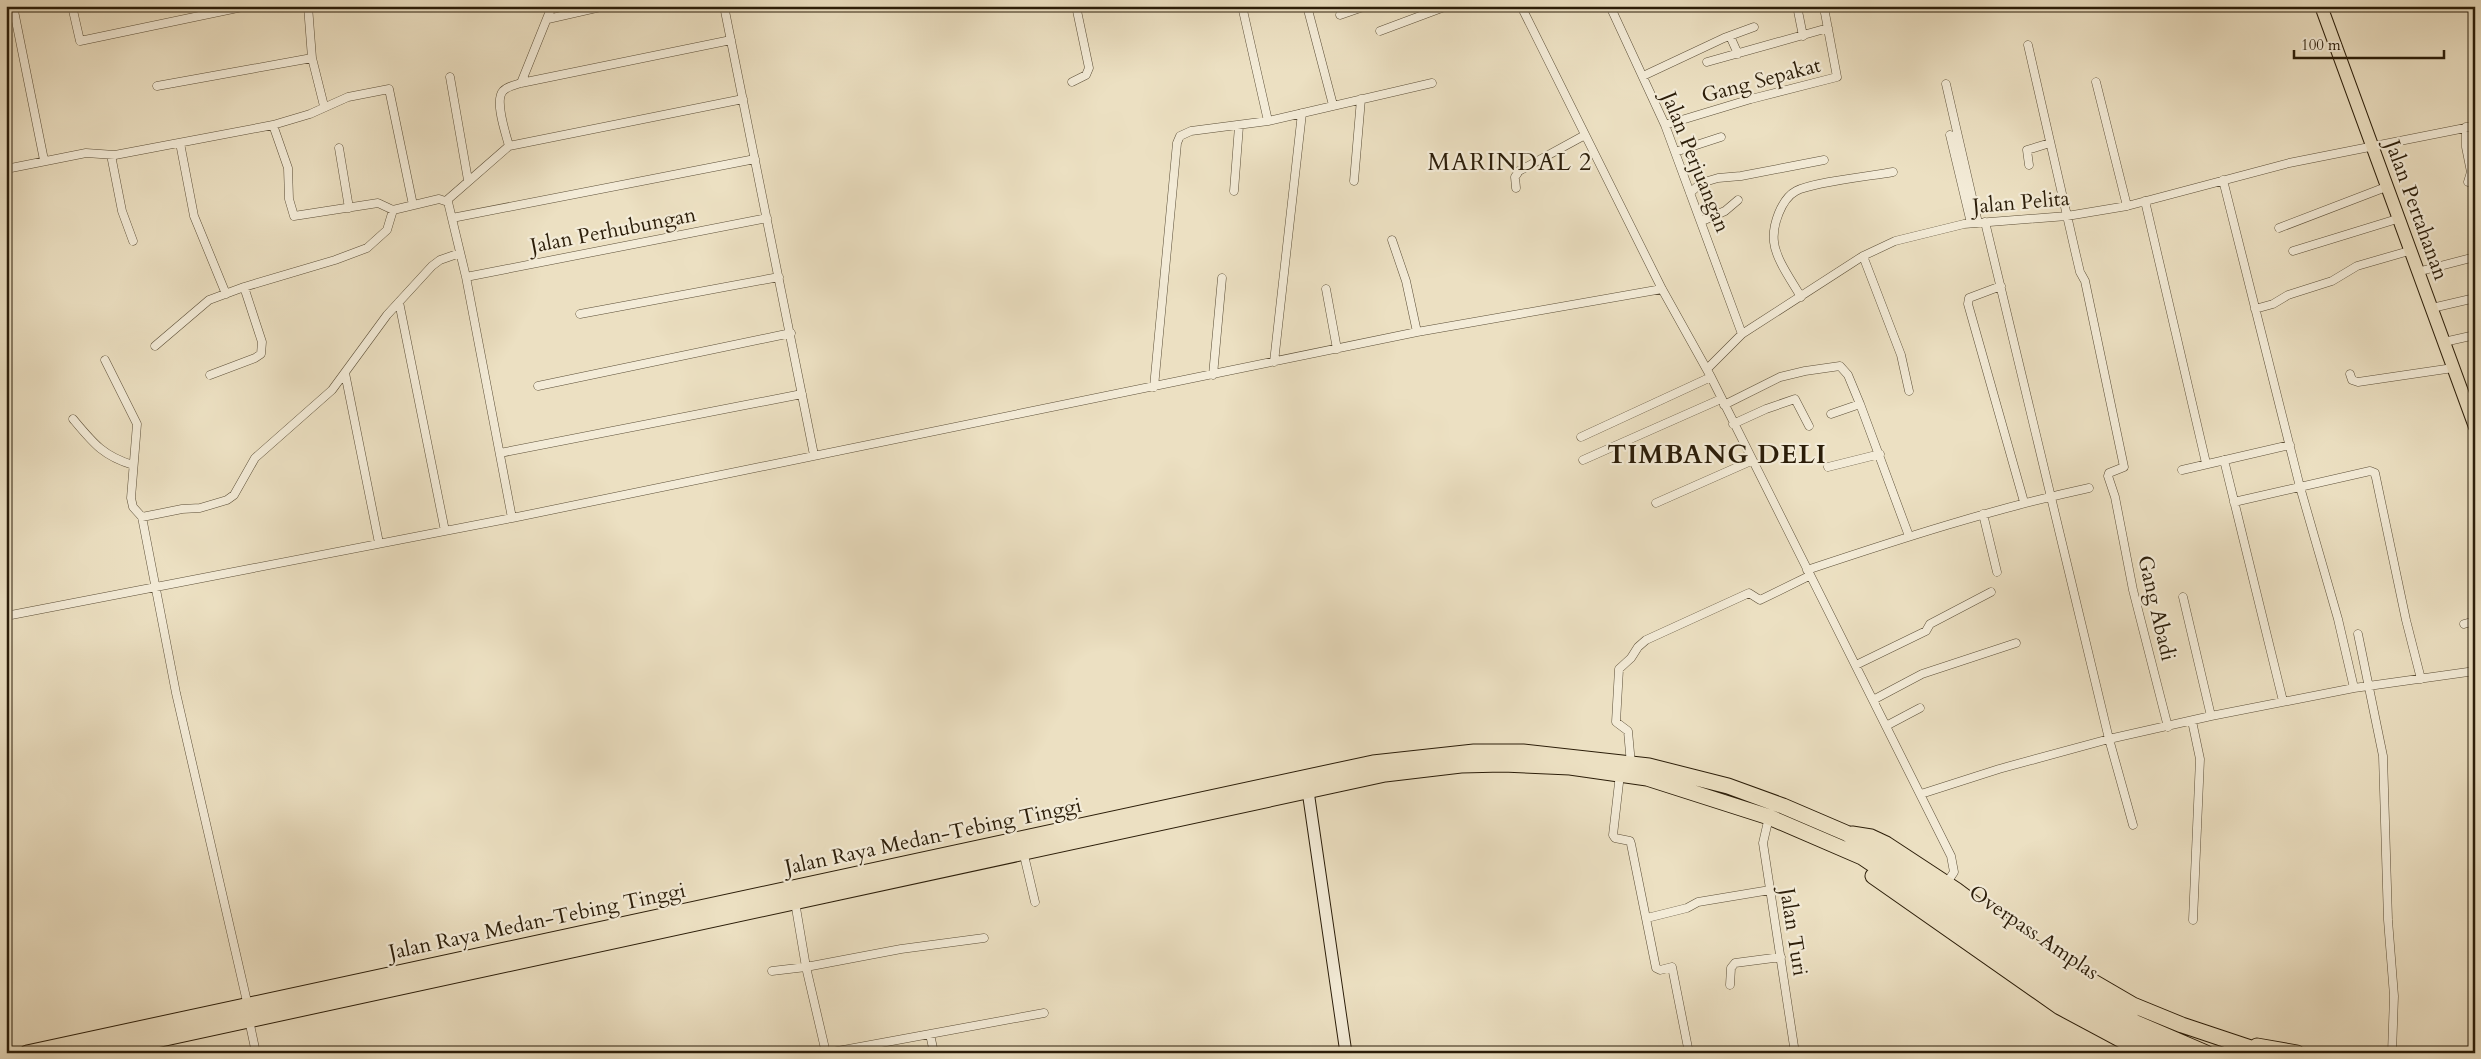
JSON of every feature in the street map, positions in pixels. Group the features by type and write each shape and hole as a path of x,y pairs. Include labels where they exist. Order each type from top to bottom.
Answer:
{"highway":[{"name":"Jalan Raya Medan-Tebing Tinggi","path":"96,1053 248,1013 568,934 1374,763 1484,752 1523,752 1626,769 1646,778 1769,816 1833,843"},
{"name":"Jalan Raya Medan-Tebing Tinggi","path":"27,1053 248,1013 795,902 1384,774 1461,765 1503,764 1626,769 1649,766 1728,786 1783,806 1846,833"},
{"name":"Overpass Amplas","path":"1846,833 1871,856 2051,988 2130,1034 2174,1053"},
{"path":"1846,833 1871,837 1886,844 1946,884 2030,945 2133,1005 2216,1036 2234,1046 2266,1053"},
{"name":"Overpass Amplas","path":"1833,843 1871,856 1965,910 2028,958 2136,1022 2206,1053"},
{"path":"1833,843 1879,881 2060,1008 2081,1021 2146,1053"},
{"path":"2213,1053 2216,1036"},
{"path":"2234,1046 2297,1053"}],"main road":[{"name":"Jalan Pertahanan","path":"2321,6 2373,146 2409,251 2432,308 2475,427"}],"street":[{"path":"13,6 44,160"},
{"path":"72,6 80,41 247,6"},
{"path":"308,6 312,58 324,106"},
{"path":"522,83 552,6"},
{"path":"548,19 605,6"},
{"path":"724,6 814,455"},
{"path":"1072,82 1086,75 1089,68 1076,6"},
{"path":"1242,6 1268,120"},
{"path":"1307,6 1332,105"},
{"path":"1340,16 1366,6"},
{"path":"1380,31 1447,6"},
{"path":"1521,6 1662,288 1707,369 1751,461 1921,794 1951,856 1954,872 1946,884"},
{"name":"Jalan Perjuangan","path":"1610,6 1665,125 1702,221 1742,334"},
{"path":"1797,6 1803,36"},
{"path":"1707,62 1828,28 1825,13"},
{"path":"1643,76 1754,27"},
{"name":"Gang Sepakat","path":"1665,125 1837,77 1828,28"},
{"path":"1730,36 1738,54"},
{"path":"509,146 500,110 500,96 507,88 522,83 731,40"},
{"path":"2028,45 2067,216"},
{"path":"157,86 312,58"},
{"path":"450,77 468,180"},
{"path":"2096,82 2126,206"},
{"path":"1154,386 1178,139 1182,134 1191,131 1238,126 1268,120 1432,83"},
{"path":"1946,84 1978,223"},
{"path":"6,170 44,160 86,153 111,155 273,125 310,114 324,106 348,97 389,89 413,205"},
{"path":"446,201 509,146 743,99"},
{"path":"1354,180 1361,99"},
{"path":"1274,362 1302,113"},
{"path":"273,125 288,168 289,199 292,216 331,212 378,203 393,210 439,199 446,201"},
{"path":"1234,191 1238,126"},
{"path":"2468,182 2471,172 2466,147 2471,126"},
{"name":"Jalan Pelita","path":"1707,369 1742,334 1863,256 1895,241 1978,223 2067,216 2126,206 2289,163 2471,126"},
{"path":"1516,188 1516,177 1519,171 1585,135"},
{"path":"1950,136 2001,286 2109,739 2133,825"},
{"path":"1675,152 1721,137"},
{"path":"180,142 194,216 226,294"},
{"path":"2029,166 2027,150 2050,143"},
{"path":"339,148 349,208"},
{"path":"111,155 122,211 133,241"},
{"path":"452,218 755,158"},
{"path":"1690,193 1702,183 1713,179 1741,176 1824,160"},
{"path":"1801,297 1778,255 1774,240 1780,211 1788,197 1805,188 1893,172"},
{"path":"2223,180 2300,486 2338,619 2354,688"},
{"path":"2278,228 2386,187"},
{"path":"1702,221 1725,211 1738,200"},
{"path":"446,201 466,277 512,518"},
{"path":"2145,201 2206,463"},
{"path":"155,346 209,300 244,287 336,260 367,248 387,230 393,210"},
{"name":"Gang Abadi","path":"2067,216 2080,272 2085,281 2124,464 2123,469 2108,475 2115,497 2133,590 2168,726"},
{"name":"Jalan Perhubungan","path":"466,277 767,218"},
{"path":"2293,251 2398,219"},
{"path":"1392,240 1406,281 1417,332"},
{"path":"2255,309 2273,304 2288,295 2332,281 2357,266 2409,251"},
{"path":"142,517 182,509 200,508 227,500 239,489 255,458 332,390 399,302 432,266 440,260 460,253"},
{"path":"1863,256 1901,355 1909,391"},
{"path":"2417,272 2475,257"},
{"path":"580,314 779,277"},
{"path":"1213,376 1222,278"},
{"path":"2001,286 1973,295 1969,298 1968,304 2024,502"},
{"path":"210,375 261,354 262,342 244,287"},
{"path":"6,616 512,518 1154,386 1213,376 1417,332 1662,288"},
{"path":"1326,289 1337,349"},
{"path":"2432,308 2475,298"},
{"path":"399,302 445,530"},
{"path":"538,386 791,333"},
{"path":"2444,342 2475,335"},
{"path":"105,360 138,424 132,503 135,512 142,517 176,693 256,1053"},
{"path":"1583,460 1780,377 1840,366 1848,375 1860,404 1909,536"},
{"path":"2350,374 2352,380 2358,382 2453,368"},
{"path":"345,373 379,543"},
{"path":"1581,437 1711,377"},
{"path":"500,453 802,394"},
{"path":"1733,424 1766,409 1795,399 1809,426"},
{"path":"1831,414 1860,404"},
{"path":"73,419 98,448 114,459 134,465"},
{"path":"2182,470 2290,445"},
{"path":"1828,467 1880,454"},
{"path":"2224,460 2283,701"},
{"path":"1656,503 1751,461"},
{"path":"2234,502 2370,471 2375,473 2406,620 2421,679"},
{"path":"1689,1053 1672,967 1660,970 1656,968 1630,841 1615,838 1613,835 1626,769 1628,731 1616,722 1616,687 1619,669 1631,658 1640,644 1750,593 1760,600 1808,573 1909,536 2024,502 2089,488"},
{"path":"1983,514 1997,572"},
{"path":"1856,665 1926,631 1930,624 1991,592"},
{"path":"2183,596 2211,716"},
{"path":"2464,624 2475,622"},
{"path":"2358,634 2383,756 2388,920 2394,996 2392,1053"},
{"path":"1873,700 1922,674 2016,643"},
{"path":"1921,794 1999,769 2109,739 2211,716 2354,688 2475,671"},
{"path":"1886,726 1920,708"},
{"path":"2192,721 2200,759 2193,920"},
{"path":"1308,791 1346,1053"},
{"name":"Jalan Turi","path":"1769,816 1763,843 1795,1053"},
{"path":"1023,852 1035,902"},
{"path":"1647,918 1688,908 1698,902 1770,890"},
{"path":"795,902 806,967 827,1053 1044,1013"},
{"path":"772,971 806,967 901,949 984,938"},
{"path":"1730,985 1731,968 1735,963 1781,957"},
{"path":"930,1034 934,1053"}],"district":[{"name":"MARINDAL 2","path":"1510,162"},
{"name":"TIMBANG DELI","path":"1717,454"}]}
